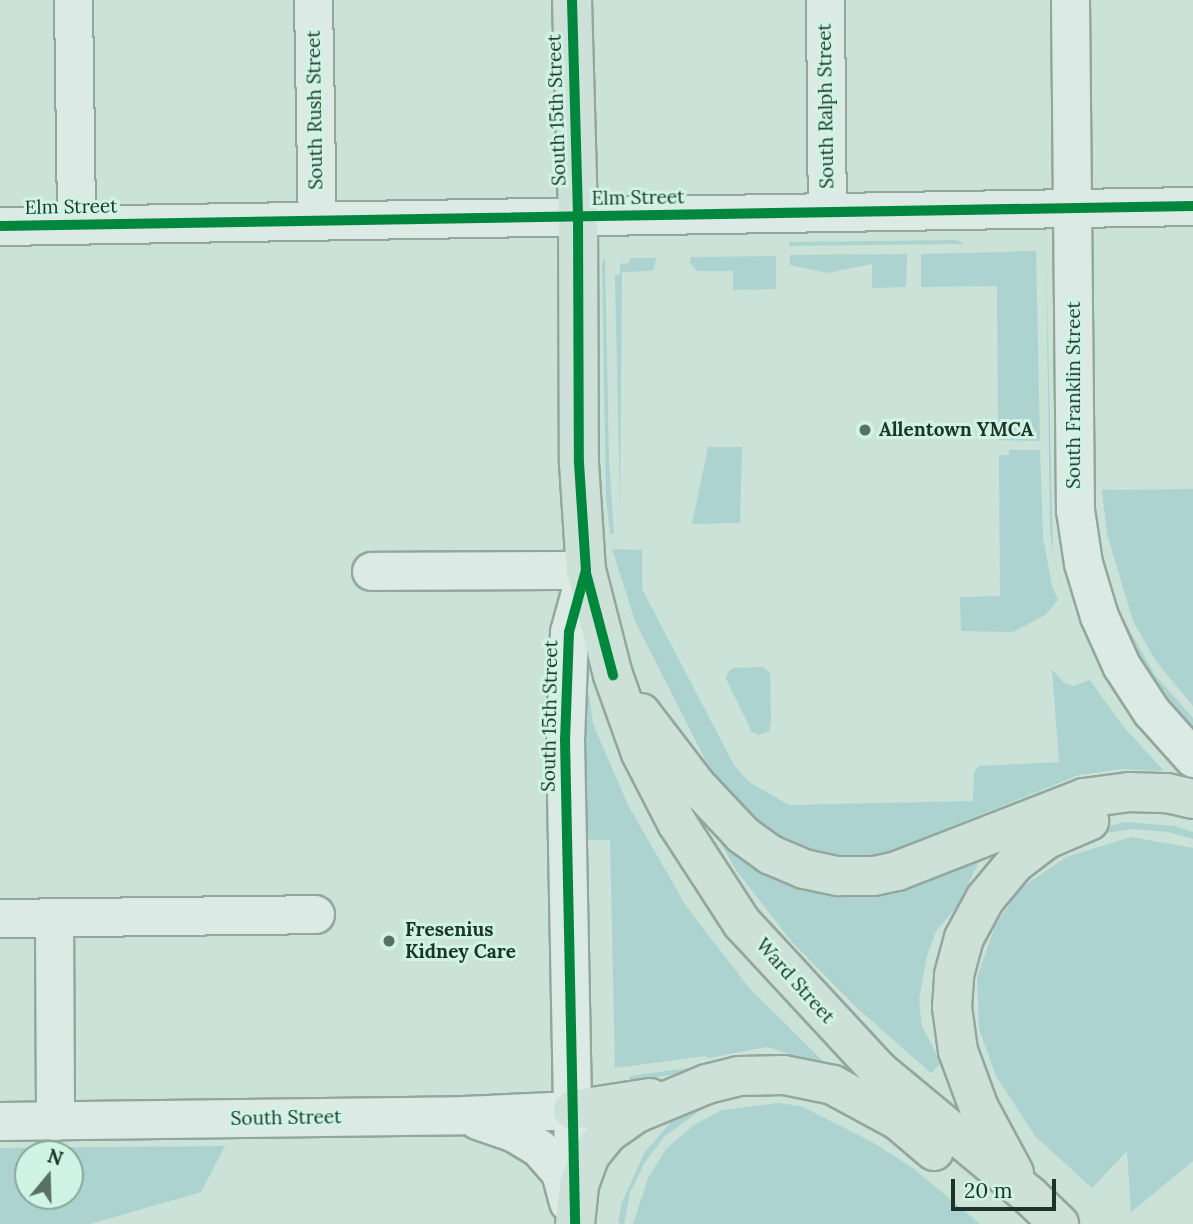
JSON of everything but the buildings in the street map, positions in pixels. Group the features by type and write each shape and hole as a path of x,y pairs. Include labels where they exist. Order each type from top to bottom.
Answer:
{"main road":[{"name":"South 15th Street","path":"572,0 579,216 579,463 586,570"},
{"name":"Ward Street","path":"586,570 612,675 641,752 677,823 742,923 879,1071 1020,1211 1059,1224"},
{"path":"612,675 696,785 743,835 771,855 804,869 838,876 874,876 897,871 1084,798 1129,792 1167,793 1193,799"},
{"path":"1020,1211 958,1051 952,1007 954,975 964,938 985,899 1015,863 1047,839 1084,822 1124,814 1163,812 1193,818"},
{"path":"575,1224 583,1175 590,1155 608,1133 637,1113 687,1092 739,1076 784,1075 833,1085 899,1121 1020,1211"},
{"path":"573,1110 687,1092"}],"street":[{"path":"73,0 76,225"},
{"name":"South Rush Street","path":"313,0 317,221"},
{"name":"South Ralph Street","path":"825,0 827,212"},
{"name":"South Franklin Street","path":"1070,0 1075,510 1083,563 1099,616 1121,665 1151,711 1193,758"},
{"name":"Elm Street","path":"0,226 1193,206"},
{"path":"371,571 586,570"},
{"name":"South 15th Street","path":"575,1224 565,740 569,632 586,570"},
{"path":"0,918 315,914"},
{"path":"54,917 55,1121"},
{"name":"South Street","path":"0,1121 463,1115 573,1110"},
{"path":"463,1115 514,1133 538,1148 560,1172 575,1224"}],"shaded area":[{"path":"957,240 964,244 790,246 789,242"},
{"path":"1036,251 1040,441 999,440 999,434 1005,434 1005,426 998,425 997,286 921,287 921,254"},
{"path":"1046,252 1053,550 1061,588 1053,552 1050,530"},
{"path":"907,254 906,287 872,288 872,264 827,273 790,265 790,255"},
{"path":"776,256 776,289 733,290 733,271 697,271 690,263 691,257"},
{"path":"605,258 609,459 614,534 610,534 606,498 602,262"},
{"path":"630,258 656,258 651,271 622,272 620,508 615,275 620,275 620,264 629,263"},
{"path":"708,447 742,447 740,523 692,524"},
{"path":"1009,450 1040,450 1043,538 1052,586 1058,600 1045,615 1013,632 961,631 960,597 1000,596 999,455 1009,455"},
{"path":"1193,489 1193,706 1156,661 1133,621 1107,534 1102,490"},
{"path":"1092,508 1112,592 1122,617 1155,675 1193,718 1193,728 1139,662 1104,582"},
{"path":"612,549 642,550 642,589 734,765 749,782 789,805 973,801 974,773 979,766 1059,762 1052,669 1064,683 1073,686 1090,680 1122,725 1164,771 1122,769 1079,775 885,853 854,859 827,856 773,840 716,781 635,621"},
{"path":"763,667 770,673 771,722 769,731 758,735 752,732 726,679 733,668"},
{"path":"589,694 593,724 628,805 686,906 750,989 823,1061 820,1063 767,1047 709,1058 706,1056 615,1068 610,840 584,840 582,703"},
{"path":"1124,822 1175,826 1193,832 1193,839 1168,832 1131,829 1089,836 1070,843 1020,876 990,916 972,957 968,994 977,1054 991,1088 988,1089 971,1054 961,1005 965,965 983,915 1002,885 1041,853 1072,835"},
{"path":"712,828 764,871 983,853 959,904 936,931 927,956 919,999 922,1026 941,1063 931,1073 857,1008 792,942 736,870"},
{"path":"1131,837 1193,848 1193,1161 1131,1212 1127,1151 1092,1188 1035,1136 996,1076 979,1029 977,977 996,924 1021,888 1066,857"},
{"path":"688,1068 690,1072 630,1081 630,1076"},
{"path":"703,1102 705,1107 665,1136 645,1162 630,1192 624,1224 621,1224 618,1221 622,1202 645,1152 671,1122"},
{"path":"777,1103 801,1106 872,1142 913,1168 980,1224 633,1224 648,1178 666,1149 694,1125 722,1110"},
{"path":"225,1146 201,1192 90,1224 0,1224 0,1148 14,1148 14,1210 84,1210 84,1147"}],"cycle path":[{"path":"572,0 578,216 579,463 586,570 569,632 565,740 575,1224"},
{"path":"0,226 1193,206"},
{"path":"586,573 613,675"}],"place":[{"name":"Allentown YMCA","path":"865,430"},
{"name":"Fresenius Kidney Care","path":"389,941"}]}
